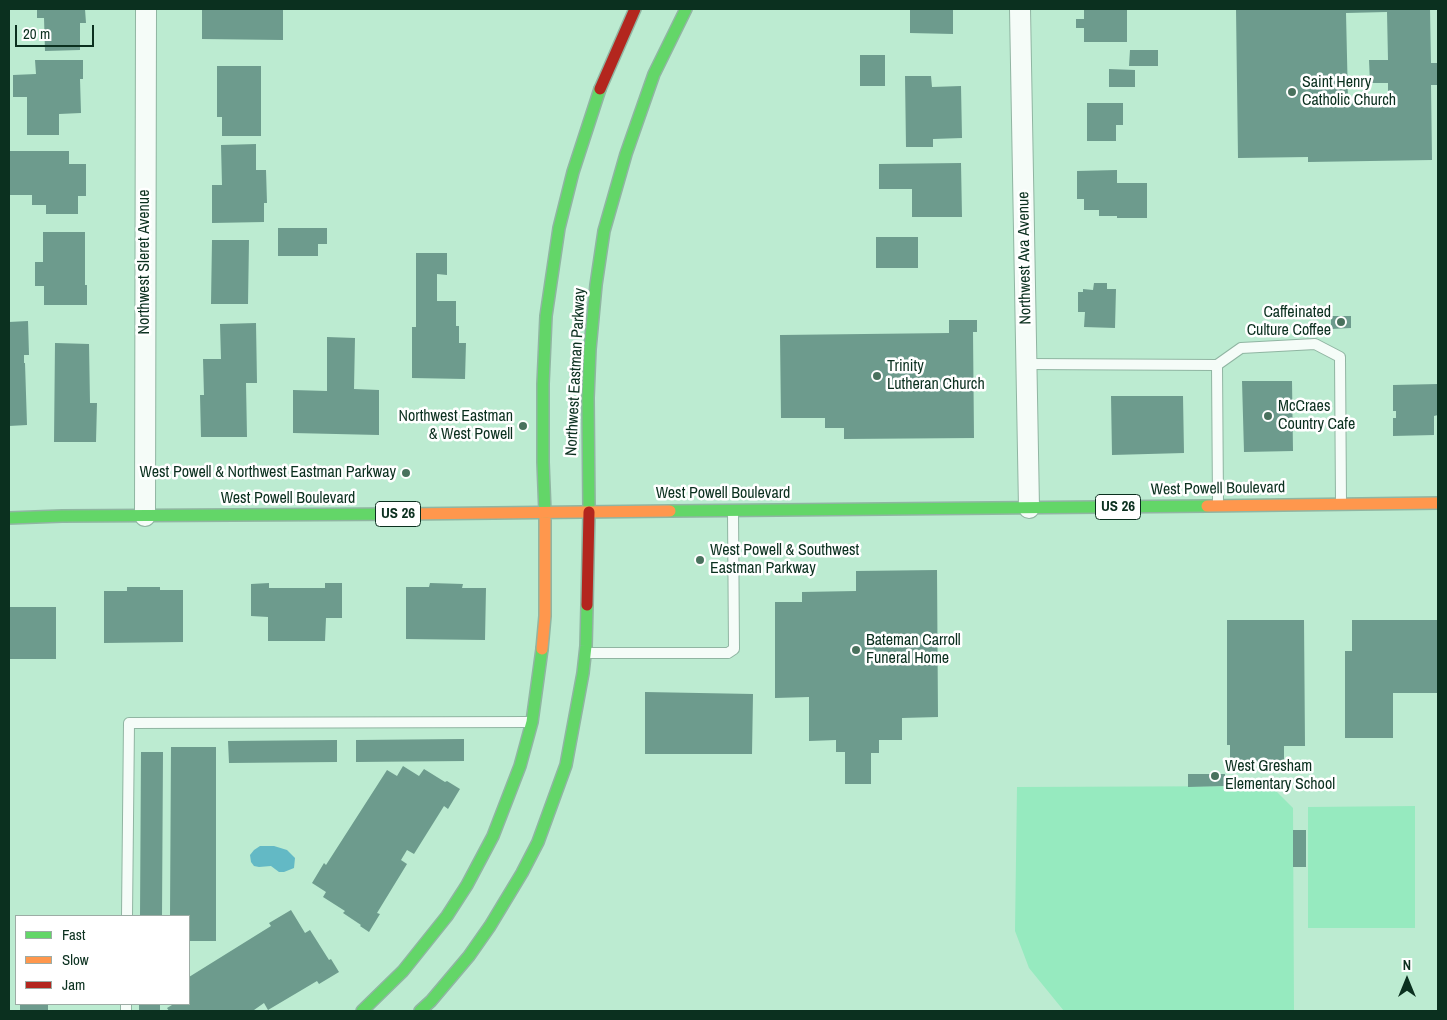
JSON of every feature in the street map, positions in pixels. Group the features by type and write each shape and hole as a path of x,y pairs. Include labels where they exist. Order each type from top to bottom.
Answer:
{"main road":[{"name":"Northwest Eastman Parkway","path":"362,1011 403,971 447,916 467,885 492,836 506,803 520,766 532,722 541,665 545,616 543,433 546,316 559,228 573,172 595,102 635,9"},
{"name":"Northwest Eastman Parkway","path":"420,1011 431,1001 469,956 490,926 522,873 538,842 566,765 586,652 589,578 588,398 590,349 596,285 604,231 623,163 654,74 686,9"},
{"name":"West Powell Boulevard","path":"9,518 1438,503"}],"street":[{"name":"Northwest Sleret Avenue","path":"145,516 146,9"},
{"name":"Northwest Ava Avenue","path":"1020,9 1030,508"}],"lane":[{"path":"1027,364 1217,365 1241,348 1315,344 1340,357 1341,504"},
{"path":"1217,365 1218,506"},
{"path":"586,652 728,652 734,649 733,510"},
{"path":"127,915 129,723 532,722"}],"green space":[{"path":"1271,786 1293,808 1294,1011 1064,1011 1029,968 1015,931 1017,787"},
{"path":"1415,806 1415,928 1308,928 1308,807"}],"water":[{"path":"260,846 274,846 287,850 295,858 294,868 279,872 271,866 254,866 250,855"}],"building":[{"path":"37,9 85,9 86,23 80,23 80,50 45,51 44,18 37,18"},
{"path":"202,9 283,9 283,40 202,39"},
{"path":"910,9 953,9 953,34 910,33"},
{"path":"1084,9 1127,9 1127,42 1084,42 1084,28 1076,28 1076,19 1084,19"},
{"name":"Saint Henry Catholic Church","path":"1236,9 1430,9 1431,63 1437,63 1438,85 1431,85 1432,160 1308,162 1308,157 1238,158","holes":["1387,12 1388,60 1369,60 1370,83 1388,83 1388,99 1348,100 1346,13"]},
{"path":"1130,50 1158,50 1158,66 1129,66"},
{"path":"860,55 885,55 885,86 860,86"},
{"path":"35,60 83,60 83,79 80,79 81,113 59,114 59,135 27,135 27,97 13,97 13,75 36,74"},
{"path":"217,66 261,66 261,136 222,136 222,117 217,117"},
{"path":"1109,69 1135,70 1135,87 1109,87"},
{"path":"905,76 931,76 932,87 961,86 962,138 933,139 933,147 906,147"},
{"path":"1087,103 1123,103 1123,125 1116,125 1116,141 1087,141"},
{"path":"256,144 256,170 266,170 267,203 264,203 264,222 212,223 212,185 222,185 221,145"},
{"path":"9,151 69,151 69,164 86,164 86,196 78,196 78,214 46,214 46,205 32,205 32,195 9,195"},
{"path":"961,163 962,217 912,217 912,189 879,189 879,164"},
{"path":"1117,170 1117,183 1147,183 1147,218 1099,216 1099,210 1084,210 1084,199 1077,199 1077,171"},
{"path":"278,228 327,228 327,244 318,244 318,256 278,256"},
{"path":"43,232 85,232 87,305 44,305 44,286 35,286 35,262 43,262"},
{"path":"876,237 918,237 918,268 876,268"},
{"path":"212,240 249,240 248,304 211,304"},
{"path":"416,253 447,253 447,275 437,274 437,301 456,301 456,326 459,326 459,343 466,343 465,379 412,378 412,327 416,327"},
{"path":"1094,283 1107,283 1107,289 1116,289 1115,328 1084,327 1085,312 1078,312 1078,292 1083,292 1083,289 1093,290"},
{"name":"Caffeinated Culture Coffee","path":"1331,316 1351,316 1351,328 1331,329"},
{"name":"Trinity Lutheran Church","path":"949,320 977,320 977,332 973,332 974,438 844,439 844,428 825,428 825,418 781,418 780,335 949,333"},
{"path":"28,321 29,355 24,355 27,425 9,426 9,322"},
{"path":"256,323 257,383 246,383 247,437 201,437 200,395 204,395 203,359 221,359 220,324"},
{"path":"327,337 355,338 354,389 379,390 379,435 293,433 293,390 327,391"},
{"path":"55,343 89,344 90,403 97,403 96,442 54,442"},
{"name":"McCraes Country Cafe","path":"1242,381 1292,381 1293,451 1244,452"},
{"path":"1438,384 1438,415 1434,416 1434,435 1393,436 1393,418 1396,418 1396,411 1393,411 1393,385"},
{"path":"1111,396 1183,396 1184,453 1112,455"},
{"name":"Bateman Carroll Funeral Home","path":"937,570 938,717 902,718 902,740 879,740 879,753 871,753 871,784 845,784 845,752 836,752 836,740 809,741 809,697 775,698 775,602 802,602 802,592 856,591 856,571"},
{"path":"269,583 269,588 325,588 325,583 342,583 342,618 326,618 325,641 268,641 268,617 251,616 251,584"},
{"path":"430,583 463,584 462,588 486,588 485,640 406,639 406,587 429,587"},
{"path":"127,587 160,587 160,590 183,590 183,642 104,643 104,591 127,591"},
{"path":"9,607 56,607 56,659 9,659"},
{"path":"1227,620 1304,620 1305,746 1284,746 1284,764 1230,764 1230,745 1227,745"},
{"path":"1352,620 1438,620 1438,693 1393,693 1393,738 1345,738 1345,651 1352,651"},
{"path":"645,692 753,694 752,754 645,754"},
{"path":"464,739 464,761 356,762 356,740"},
{"path":"337,740 337,762 229,763 228,741"},
{"path":"171,747 216,747 216,941 190,941 190,915 170,915"},
{"path":"141,752 163,752 162,915 140,915"},
{"path":"403,766 419,776 424,769 460,789 448,809 444,806 414,854 407,850 401,860 407,864 377,913 380,914 369,932 343,913 345,911 323,897 326,892 312,883 324,863 326,865 387,770 397,776"},
{"path":"1188,774 1225,774 1225,786 1188,787"},
{"path":"1293,830 1306,830 1306,867 1293,867"},
{"path":"291,910 305,933 310,930 339,972 319,984 317,981 268,1010 264,1003 255,1011 169,1011 167,1008 172,1005 190,1005 190,976 271,926 269,923"},
{"path":"20,1005 48,1005 48,1011 20,1011"},
{"path":"139,1005 160,1005 160,1011 139,1011"}],"traffic: fast":[{"path":"589,512 588,398 590,349 596,285 604,231 626,154 654,74 686,9"},
{"path":"545,513 543,384 546,316 559,228 573,172 600,89"},
{"path":"670,511 1207,506"},
{"path":"9,518 405,514"},
{"path":"420,1011 431,1001 469,956 490,926 538,842 566,765 583,673 587,605"},
{"path":"362,1011 403,971 447,916 467,885 493,836 520,766 532,722 542,649"}],"traffic: slow":[{"path":"1207,506 1438,503"},
{"path":"405,514 670,511"},
{"path":"542,649 545,616 545,513"}],"traffic: jam":[{"path":"600,89 635,9"},
{"path":"587,605 589,512"}],"place":[{"name":"Saint Henry Catholic Church","path":"1292,92"},
{"name":"Caffeinated Culture Coffee","path":"1341,322"},
{"name":"Trinity Lutheran Church","path":"877,376"},
{"name":"McCraes Country Cafe","path":"1268,416"},
{"name":"Northwest Eastman & West Powell","path":"523,426"},
{"name":"West Powell & Northwest Eastman Parkway","path":"406,473"},
{"name":"West Powell & Southwest Eastman Parkway","path":"700,560"},
{"name":"Bateman Carroll Funeral Home","path":"856,650"},
{"name":"West Gresham Elementary School","path":"1215,776"}]}
